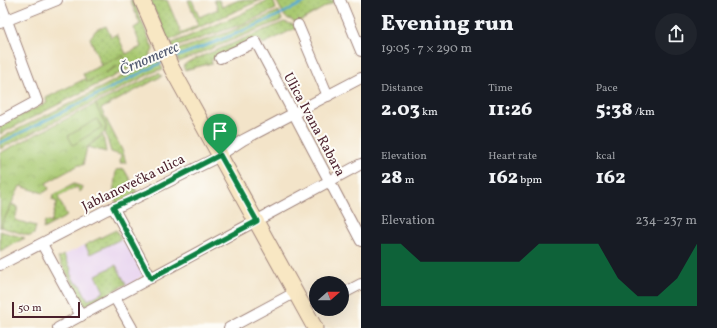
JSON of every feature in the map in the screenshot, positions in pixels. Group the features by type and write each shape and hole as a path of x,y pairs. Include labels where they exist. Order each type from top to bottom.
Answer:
{"street":[{"path":"4,22 57,0"},
{"path":"142,0 168,60 296,292 309,307"},
{"path":"340,0 361,51"},
{"path":"0,2 4,22 37,101 0,120"},
{"path":"298,25 328,96"},
{"name":"Ulica Ivana Rabara","path":"220,58 256,42 361,241"},
{"name":"Jablanovečka ulica","path":"0,266 113,207 148,192 220,155 361,78"},
{"path":"58,328 361,164"},
{"path":"113,207 151,278"},
{"path":"42,244 81,316"},
{"path":"349,290 361,284"},
{"path":"229,328 296,292"},
{"path":"115,298 132,328"},
{"path":"313,316 315,328"}],"shaded area":[{"path":"116,230 123,243 127,241 143,275 128,287 125,283 84,305 58,258"}],"green space":[{"path":"130,0 133,0 153,49 149,56 140,63 0,134 0,125 47,103 46,98 103,70 90,38 96,30 106,26 111,37 117,34 126,54 141,47 134,28 140,24"},
{"path":"150,0 167,0 181,33 198,25 188,0 192,0 199,17 218,9 214,0 219,0 222,7 239,0 261,0 168,41"},
{"path":"268,0 273,0 276,9 243,24 173,48 170,44 239,15"},
{"path":"276,0 337,0 297,23 285,17"},
{"path":"279,11 282,20 179,62 174,51 228,32"},
{"path":"284,22 294,25 296,28 263,44 258,38 211,60 212,63 185,70 183,66 188,62"},
{"path":"123,55 126,62 87,82 83,74"},
{"path":"157,58 163,70 158,70 0,149 0,138"},
{"path":"159,73 162,76 101,109 123,152 126,163 120,163 121,155 111,152 105,132 106,126 95,104"},
{"path":"95,104 106,126 105,132 87,147 83,165 79,165 46,183 49,189 43,193 20,186 0,228 0,153"},
{"path":"97,119 102,127 73,145 68,136"},
{"path":"103,135 106,152 87,147"},
{"path":"124,169 138,194 117,204 113,195 116,170"},
{"path":"74,184 83,187 82,190 80,192 77,187 58,197 67,216 43,229 45,221 51,223 57,202 52,200 53,195"},
{"path":"12,204 18,207 15,220 36,226 34,234 30,236 0,227"},
{"path":"116,230 121,239 90,254 85,245"},
{"path":"0,231 25,238 0,251"},
{"path":"64,255 72,271 70,273 76,284 79,283 88,300 104,292 96,275 116,265 126,284 85,306 58,258"}],"waterway":[{"name":"Črnomerec","path":"173,58 259,24 309,0"},
{"name":"Črnomerec","path":"0,143 163,62"}],"route":[{"path":"220,155 257,221 151,278 113,207 122,205 220,155"}]}
